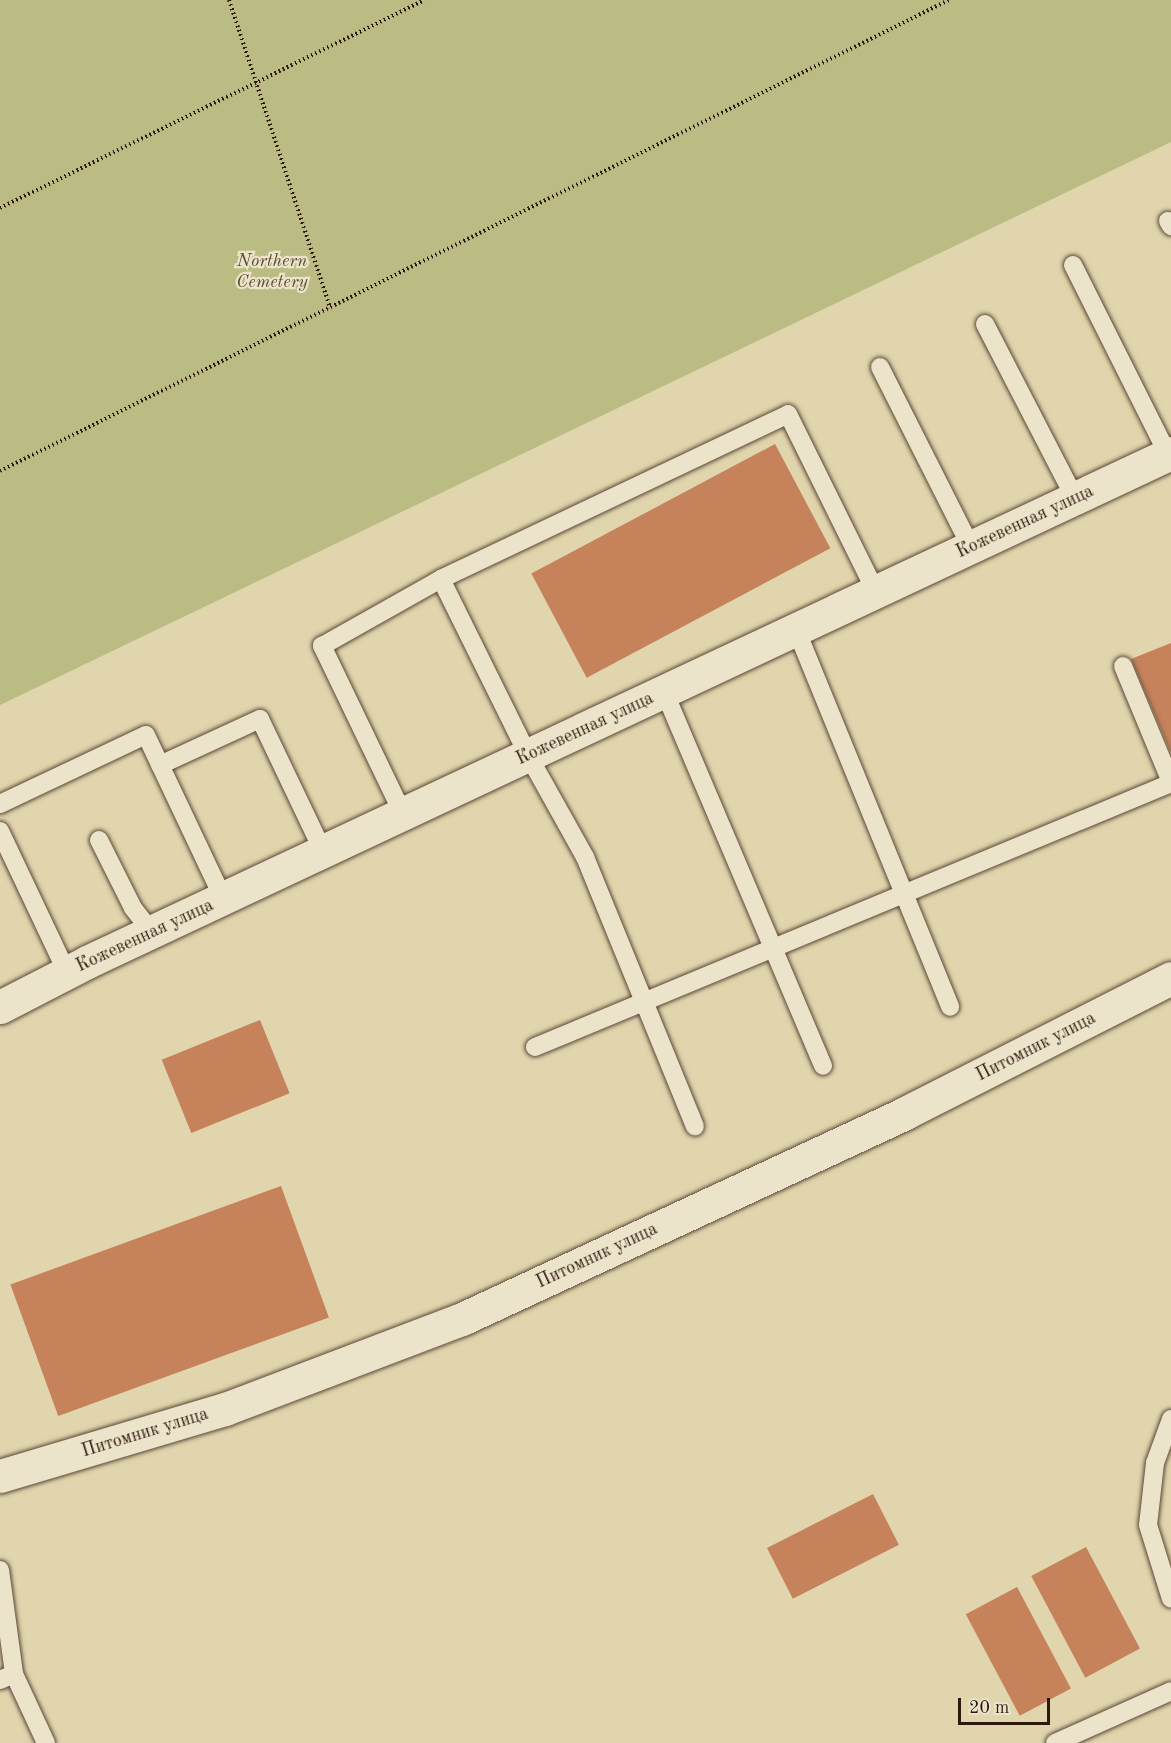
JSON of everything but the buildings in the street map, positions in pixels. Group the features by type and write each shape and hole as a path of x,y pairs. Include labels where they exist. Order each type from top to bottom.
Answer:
{"street":[{"name":"Кожевенная улица","path":"0,1007 223,898 1169,454"},
{"name":"Питомник улица","path":"0,1476 225,1409 462,1319 905,1113 1171,978"}],"lane":[{"path":"1073,265 1169,454"},
{"path":"985,324 1075,498"},
{"path":"880,367 971,547"},
{"path":"403,814 322,646 441,579 788,414 876,592"},
{"path":"441,579 528,755 585,857 646,1001 695,1126"},
{"path":"796,629 950,1007"},
{"path":"535,1047 1171,783 1123,666"},
{"path":"664,691 823,1066"},
{"path":"160,765 260,719 323,851"},
{"path":"0,804 146,735 223,898"},
{"path":"0,831 67,973"},
{"path":"99,840 133,908 152,932"},
{"path":"1171,1419 1155,1464 1148,1525 1171,1599"},
{"path":"0,1570 7,1677 46,1743"},
{"path":"1055,1743 1171,1691"}],"path":[{"path":"229,0 330,308"},
{"path":"0,208 424,0"},
{"path":"0,471 949,0"}],"green space":[{"name":"Northern Cemetery","path":"0,0 1171,0 1171,142 0,705"}]}
